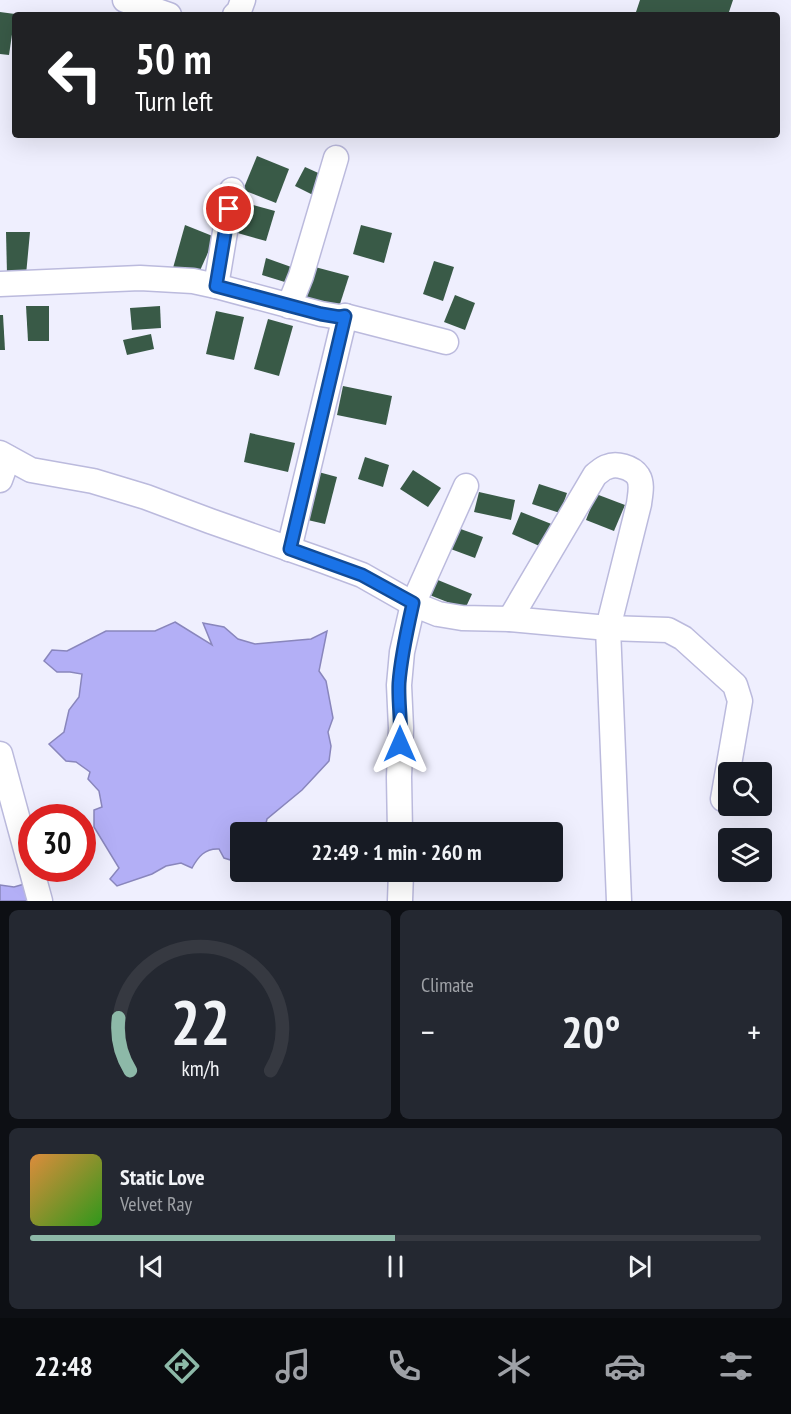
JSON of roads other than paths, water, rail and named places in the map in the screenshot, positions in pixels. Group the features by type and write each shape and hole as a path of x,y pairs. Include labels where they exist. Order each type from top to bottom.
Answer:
{"street":[{"path":"125,0 160,12"},
{"path":"289,306 301,276 336,159"},
{"path":"216,286 232,189"},
{"path":"0,284 140,278 193,281 321,314 345,316 446,342"},
{"path":"290,549 345,316"},
{"path":"0,480 4,456 31,470 93,481 146,497 362,575 438,614 462,618 668,630 682,638 735,685 740,701 729,762"},
{"path":"510,619 595,475 606,467 618,465 631,470 638,476 641,488 639,504 608,628 619,901"},
{"path":"400,822 399,777 402,728 399,686 402,652 413,603 466,486"},
{"path":"0,754 40,901"},
{"path":"400,901 401,882"}]}
